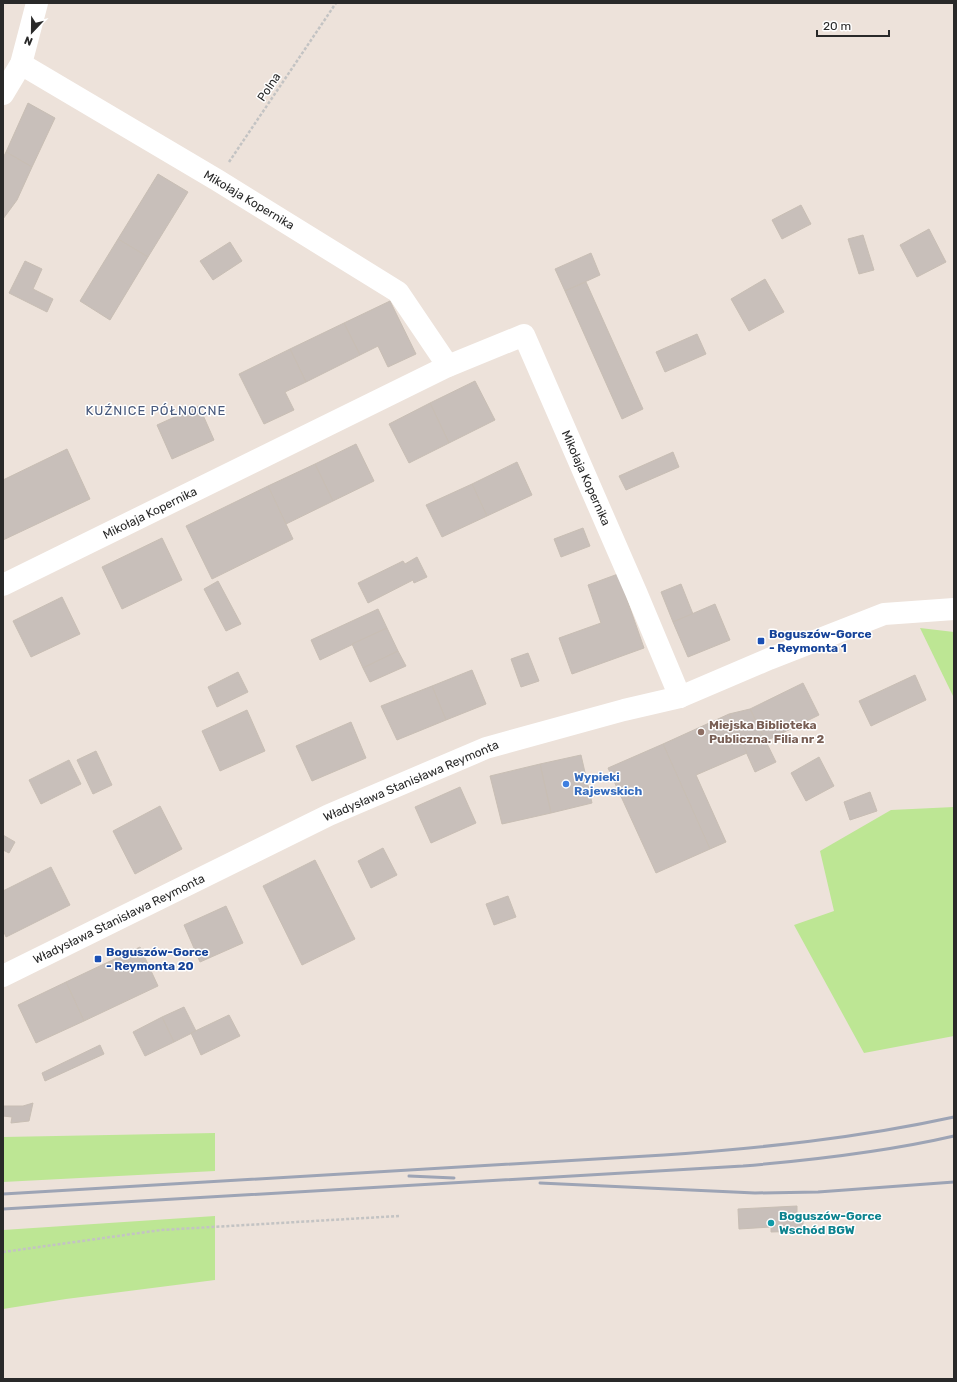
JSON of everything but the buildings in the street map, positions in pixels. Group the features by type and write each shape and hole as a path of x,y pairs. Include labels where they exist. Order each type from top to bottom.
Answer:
{"street":[{"path":"3,94 21,64 37,3"},
{"name":"Mikołaja Kopernika","path":"21,64 217,180 398,292 448,366"},
{"name":"Mikołaja Kopernika","path":"3,585 448,366 524,335 680,696"},
{"name":"Władysława Stanisława Reymonta","path":"3,976 329,815 486,748 680,696 884,614 954,609"}],"path":[{"name":"Polna","path":"217,180 336,3"},
{"path":"3,1252 161,1230 399,1216"}],"green space":[{"path":"920,628 954,632 954,698"},
{"path":"954,807 954,1036 864,1053 794,925 834,911 820,851 891,810"},
{"path":"215,1133 215,1171 3,1182 3,1137"},
{"path":"215,1216 215,1280 66,1299 3,1309 3,1230"}],"railway":[{"path":"3,1194 664,1155 810,1141 882,1131 954,1117"},
{"path":"3,1209 743,1166 849,1155 902,1147 954,1136"},
{"path":"409,1176 454,1178"},
{"path":"540,1183 755,1193 818,1192 954,1182"}],"place":[{"name":"Boguszów-Gorce - Reymonta 1","path":"761,641"},
{"name":"Miejska Biblioteka Publiczna. Filia nr 2","path":"701,732"},
{"name":"Wypieki Rajewskich","path":"566,784"},
{"name":"Boguszów-Gorce - Reymonta 20","path":"98,959"},
{"name":"Boguszów-Gorce Wschód BGW","path":"771,1223"}],"district":[{"name":"KUŹNICE PÓŁNOCNE","path":"156,410"}]}
